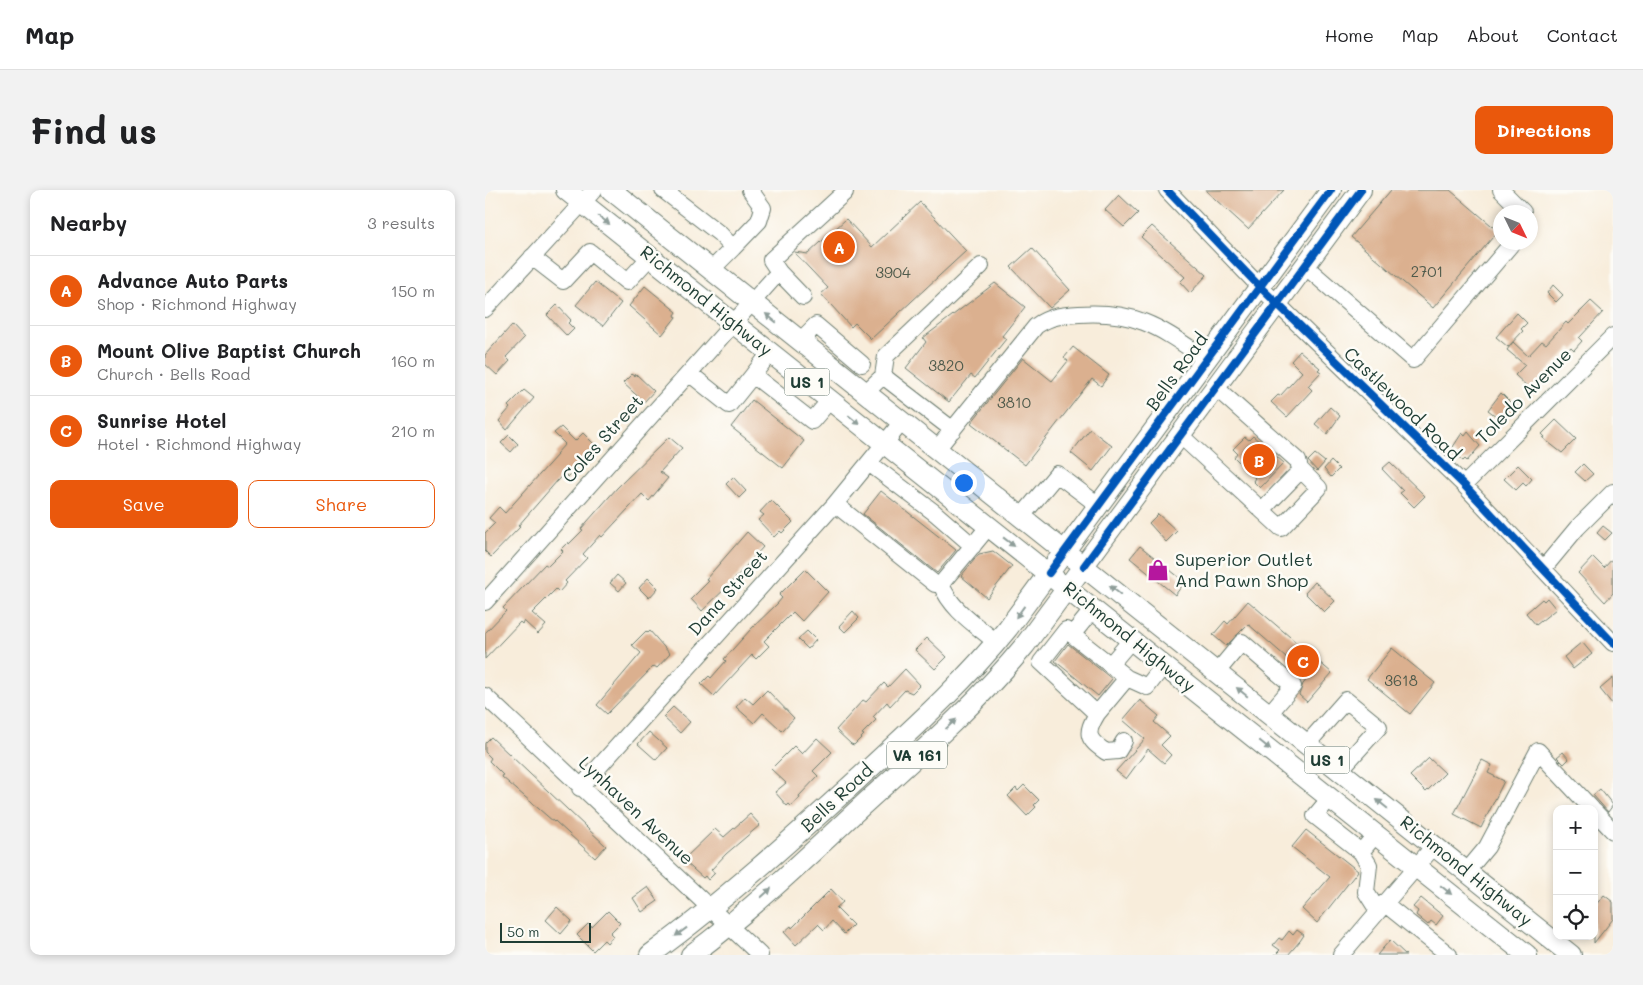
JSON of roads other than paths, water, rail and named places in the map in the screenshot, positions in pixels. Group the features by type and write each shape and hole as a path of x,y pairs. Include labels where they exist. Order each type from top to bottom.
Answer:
{"main road":[{"name":"Richmond Highway","path":"565,190 588,196 650,257 1094,608 1527,955"},
{"name":"Richmond Highway","path":"611,190 847,380 1022,516 1571,955"},
{"name":"Bells Road","path":"650,955 712,909 884,755 953,690 997,642 1331,190"},
{"name":"Bells Road","path":"691,955 729,925 899,772 986,690 1023,648 1361,190"}],"street":[{"path":"663,190 720,234 733,248"},
{"path":"711,270 759,221 763,208 750,190"},
{"name":"Castlewood Road","path":"1167,190 1277,304 1464,485 1613,643"},
{"path":"1501,190 1516,205"},
{"path":"803,297 779,272 771,260 845,192"},
{"path":"485,309 588,196"},
{"path":"1305,266 1413,360 1506,250"},
{"path":"532,257 563,281 590,252 627,282 650,257"},
{"path":"847,380 869,358 886,356 981,266"},
{"name":"Coles Street","path":"485,602 779,272"},
{"path":"937,450 1036,326 1048,318 1104,312 1123,314 1171,336 1206,359"},
{"path":"800,341 816,325 862,364"},
{"name":"Toledo Avenue","path":"1464,485 1613,336"},
{"path":"689,373 729,405 770,353"},
{"path":"865,393 883,376 886,356"},
{"path":"753,375 812,421 830,400"},
{"path":"883,376 953,430"},
{"path":"1180,435 1281,528 1319,488 1301,470 1298,461 1215,387"},
{"name":"Dana Street","path":"580,788 835,504 902,422"},
{"path":"869,463 973,546"},
{"path":"1262,510 1301,470"},
{"path":"1022,516 1057,474 1098,505"},
{"path":"1543,569 1577,528 1613,492"},
{"path":"835,504 935,584 941,584 989,526"},
{"path":"950,526 965,507"},
{"path":"941,584 946,597 954,608 997,642"},
{"path":"1073,634 1094,608"},
{"path":"1041,662 1067,630 1127,678 1147,687 1164,665"},
{"path":"1110,665 1132,639"},
{"path":"1217,672 1242,642 1293,686 1269,714"},
{"path":"1023,648 1041,662 1097,714"},
{"path":"1124,741 1118,751 1106,752 1089,738 1089,728 1097,714 1127,678"},
{"name":"Lynhaven Avenue","path":"485,696 580,788 760,955"},
{"path":"1307,744 1346,700 1379,727 1340,770"},
{"path":"1467,871 1487,847 1538,752 1588,805"},
{"path":"884,755 899,772"},
{"path":"1330,798 1315,816 1361,852 1369,865 1365,882 1366,892 1381,907 1449,955"},
{"path":"1598,815 1613,831"},
{"path":"1361,852 1375,834"},
{"path":"1341,955 1434,846"}],"place":[{"name":"Advance Auto Parts","path":"839,247"},
{"name":"Mount Olive Baptist Church","path":"1259,460"},
{"name":"Superior Outlet And Pawn Shop","path":"1158,570"},
{"name":"Sunrise Hotel","path":"1303,661"}]}
